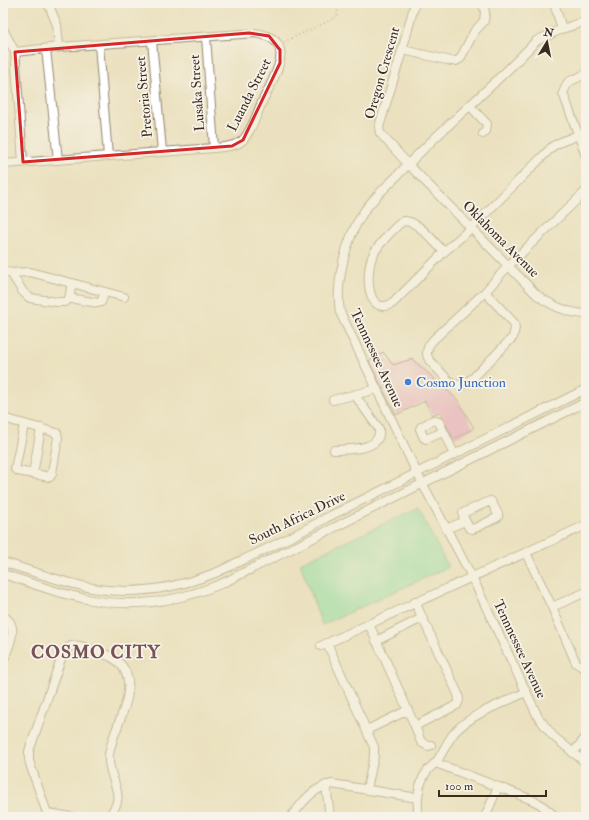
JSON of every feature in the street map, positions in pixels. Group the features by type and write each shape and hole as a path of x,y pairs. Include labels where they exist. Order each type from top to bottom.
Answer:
{"street":[{"path":"48,3 57,25 59,47"},
{"name":"Oregon Crescent","path":"408,164 380,133 379,127 403,50 415,3"},
{"path":"403,50 451,61 460,59 474,32 484,21 485,12 483,3"},
{"path":"554,3 562,29"},
{"name":"Tennnessee Avenue","path":"586,21 562,29 536,41 408,164 364,211 352,232 342,266 338,289 340,312 417,473 472,577 538,717 554,736 586,763"},
{"path":"3,29 15,52 23,162"},
{"name":"Luanda Street","path":"3,164 232,146 238,143 246,135 280,63 281,54 278,45 269,36 254,33 59,47 15,52"},
{"name":"Lusaka Street","path":"206,37 214,148"},
{"name":"Pretoria Street","path":"152,41 162,151"},
{"path":"99,45 108,156"},
{"path":"46,49 58,160"},
{"path":"586,74 568,82 563,93 582,134 586,156"},
{"path":"469,105 487,124 486,131 483,134"},
{"path":"444,252 413,222 403,221 395,228 374,253 369,274 370,294 376,302 382,306 394,303 553,146 582,134"},
{"name":"Oklahoma Avenue","path":"408,164 508,266 545,301 563,310 586,314"},
{"path":"485,292 514,323 515,333 513,337 473,378 464,384 454,384 448,380 430,360 427,355 429,345 485,292 508,266 586,191"},
{"path":"7,272 30,272 124,297"},
{"path":"7,272 23,292 30,298 57,302 75,299 98,303 101,302 105,292"},
{"path":"69,299 72,283"},
{"path":"333,400 377,389"},
{"name":"South Africa Drive","path":"3,562 66,582 97,589 135,591 170,587 198,579 217,572 287,540 326,518 586,389"},
{"path":"334,450 359,449 374,443 378,440 380,435 379,429 355,395"},
{"name":"South Africa Drive","path":"3,574 67,594 96,601 133,603 166,600 197,593 223,583 586,402"},
{"path":"3,418 57,433 58,438 51,476 48,477 18,471 15,468 24,424"},
{"path":"33,474 41,428"},
{"path":"444,432 454,454"},
{"path":"446,529 465,521"},
{"path":"367,789 375,752 367,730 324,644 586,525"},
{"path":"526,553 552,607 576,664 586,669"},
{"path":"552,607 586,592"},
{"path":"415,602 458,694 459,700 457,705 415,726"},
{"path":"3,616 12,623 13,628 12,636 3,662"},
{"path":"376,641 422,618"},
{"path":"369,624 421,742 428,746 431,745"},
{"path":"72,817 47,815 30,766 29,751 63,653 66,648 74,645 112,657 124,668 128,682 129,688 108,756 109,767 118,792 115,808 107,817"},
{"path":"419,817 418,798 422,781 427,770 436,763 450,738 463,724 526,692"},
{"path":"367,730 408,710"},
{"path":"573,753 586,737"},
{"path":"436,763 537,802 556,817"},
{"path":"291,817 317,789 336,784 418,798"},
{"path":"326,786 330,817"},
{"path":"485,817 498,787"}],"path":[{"path":"278,45 337,17 338,3"}],"highlighted area":[{"path":"249,33 269,36 280,50 280,63 243,140 232,146 23,162 15,52"}],"green space":[{"path":"418,508 448,567 322,625 300,563"}],"building":[{"name":"Cosmo Junction","path":"383,352 393,365 412,359 457,399 474,428 454,439 439,412 432,415 425,401 396,415 369,361"}],"place":[{"name":"Cosmo Junction","path":"408,382"}],"district":[{"name":"COSMO CITY","path":"96,652"}]}
